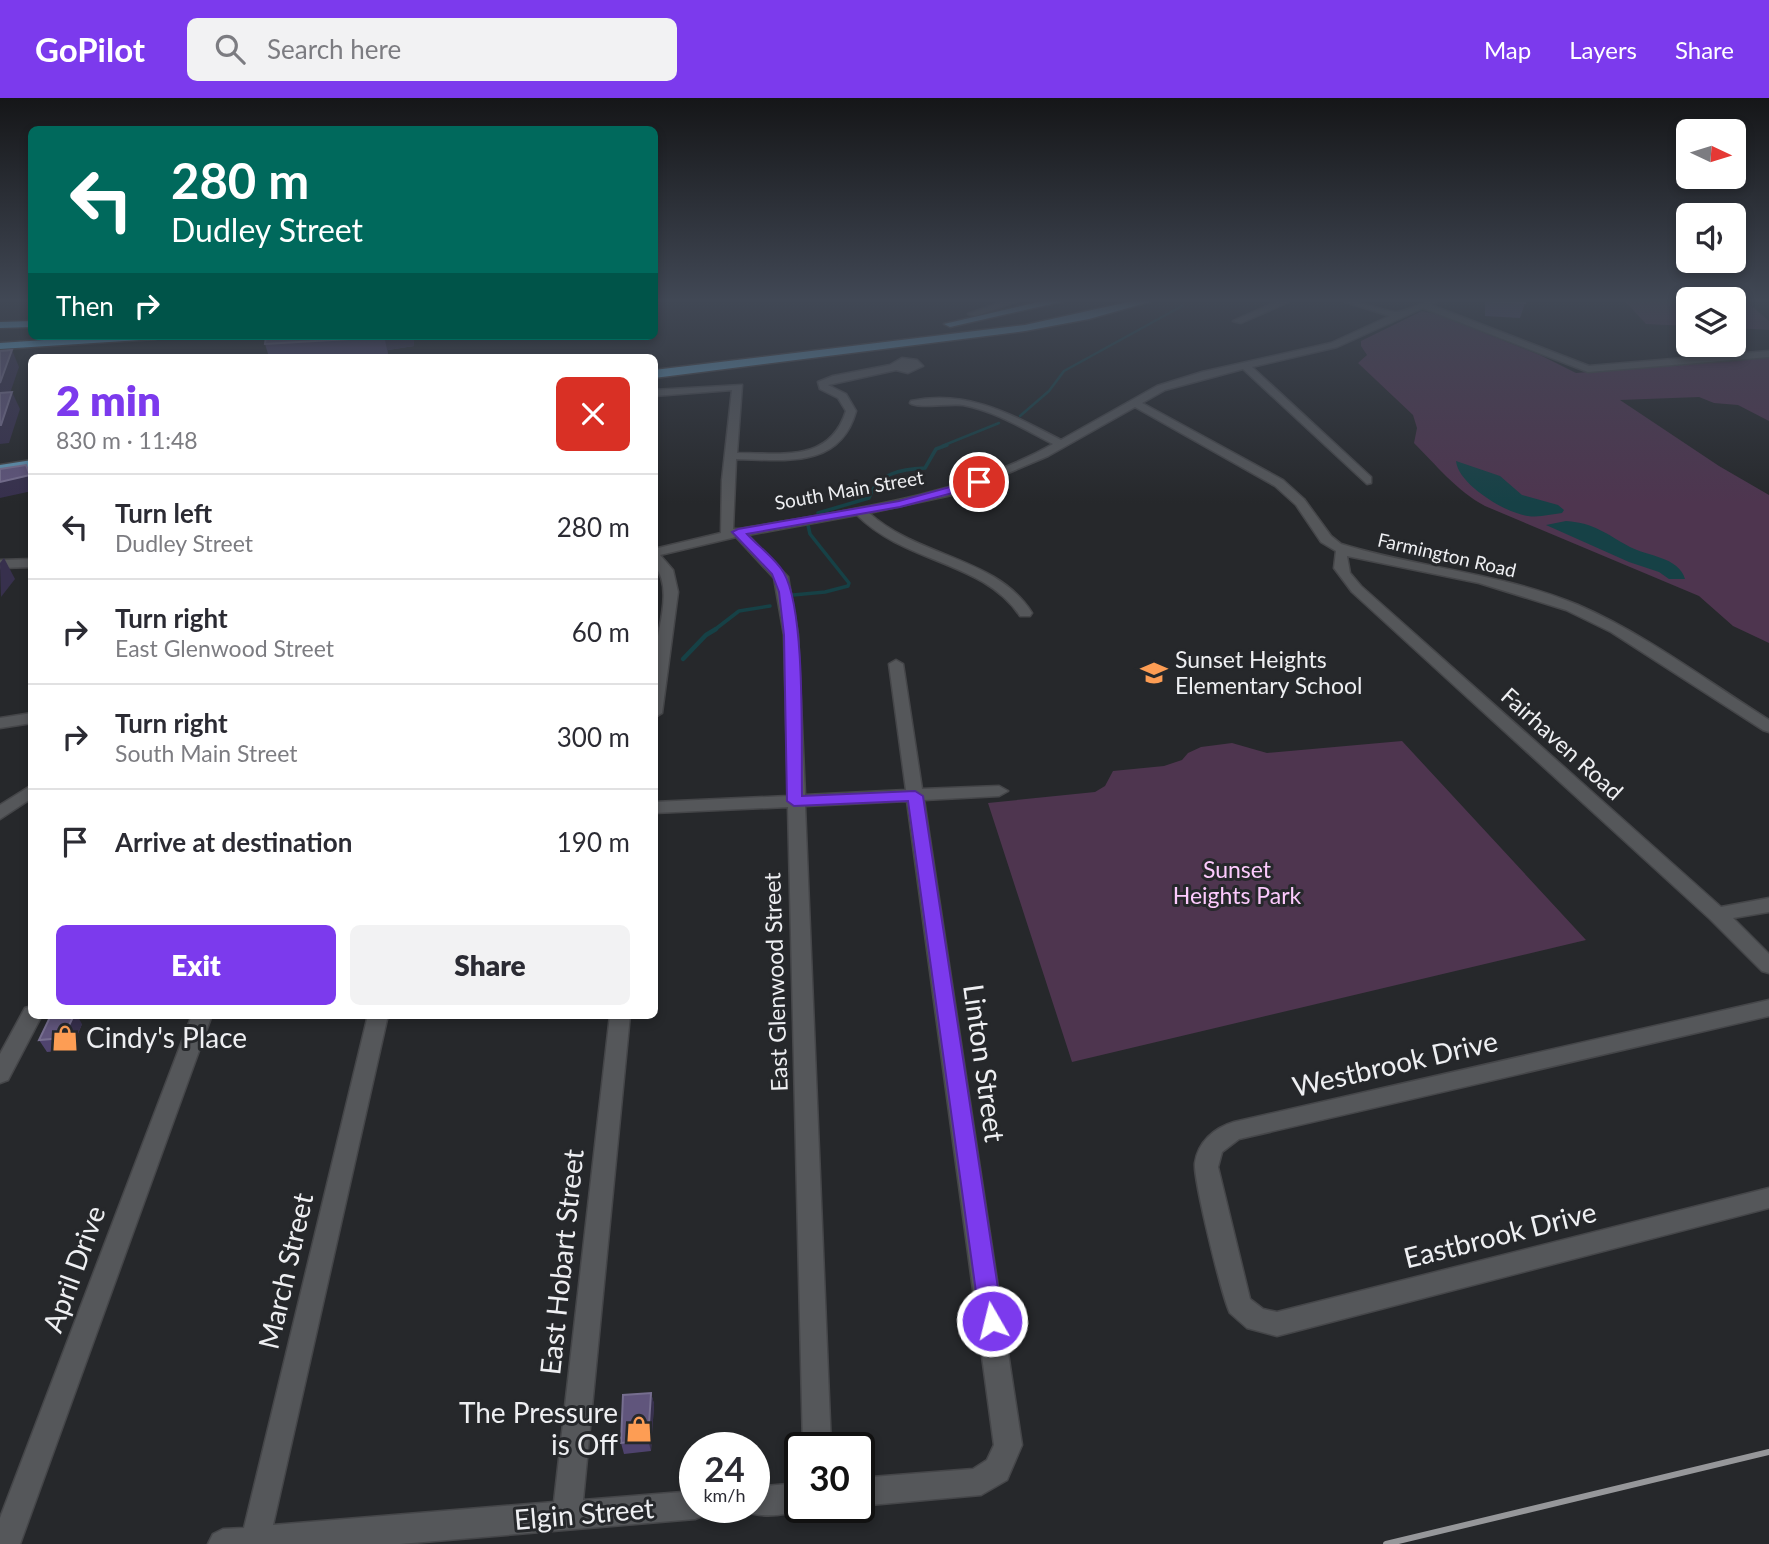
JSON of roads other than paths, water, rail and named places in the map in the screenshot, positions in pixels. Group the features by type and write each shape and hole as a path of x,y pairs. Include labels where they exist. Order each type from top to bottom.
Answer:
{"main road":[{"path":"658,373 700,367"},
{"path":"0,462 28,458"},
{"path":"0,469 28,465"}],"street":[{"path":"731,456 815,453 830,449 845,433 851,411 846,400 822,384 833,379 893,367"},
{"name":"South Main Street","path":"658,554 733,533 920,500 979,482 1061,444 1133,402 1174,383 1240,367"},
{"path":"1248,367 1367,480"},
{"path":"1583,367 1626,367"},
{"path":"658,393 738,387 731,456 733,533"},
{"path":"915,403 942,399 973,401 1061,444"},
{"name":"Farmington Road","path":"1133,402 1279,483 1300,502 1326,539 1343,550 1494,583 1571,607 1616,629 1769,727"},
{"path":"859,511 871,522 912,547 992,581 1016,599 1025,613"},
{"name":"East Glenwood Street","path":"733,533 778,572 785,592 791,635 794,801 816,1432"},
{"name":"Fairhaven Road","path":"1343,550 1339,560 1342,572 1361,593 1717,914 1769,966"},
{"path":"658,560 666,570 671,593 658,685"},
{"path":"0,564 28,563"},
{"name":"Linton Street","path":"875,1491 973,1483 987,1479 1000,1470 1008,1445 896,664"},
{"path":"0,723 28,719"},
{"path":"658,808 999,791"},
{"path":"0,813 28,793"},
{"path":"1717,914 1769,905"},
{"name":"Westbrook Drive","path":"1248,1317 1236,1295 1206,1167 1211,1148 1226,1135 1769,1008"},
{"path":"0,1074 29,1019"},
{"name":"April Drive","path":"5,1544 201,1019"},
{"name":"March Street","path":"255,1541 377,1019"},
{"name":"East Hobart Street","path":"567,1516 620,1019"},
{"name":"Eastbrook Drive","path":"1248,1317 1278,1324 1769,1198"},
{"name":"Elgin Street","path":"223,1544 679,1507"}],"water":[{"path":"1456,461 1500,476 1522,495 1558,505 1564,510 1562,513 1541,516 1518,514 1474,488 1459,470"},
{"path":"1566,521 1593,527 1630,547 1662,558 1676,566 1685,579 1669,579 1659,572 1629,562 1546,525"}],"waterway":[{"path":"1020,416 1049,391 1064,371 1070,367"},
{"path":"942,446 999,423"},
{"path":"818,513 869,498 884,478 899,471 925,468 936,449 947,445"},
{"path":"793,595 825,592 848,586 849,583 810,534 808,525"},
{"path":"714,630 739,611 770,606"},
{"path":"683,659 714,630"}],"railway":[{"path":"1386,1544 1769,1452"}],"place":[{"name":"Sunset Heights Elementary School","path":"1154,673"},
{"name":"Cindy's Place","path":"65,1038"},
{"name":"The Pressure is Off","path":"639,1429"}],"park label":[{"name":"Sunset Heights Park","path":"1237,883"}]}
